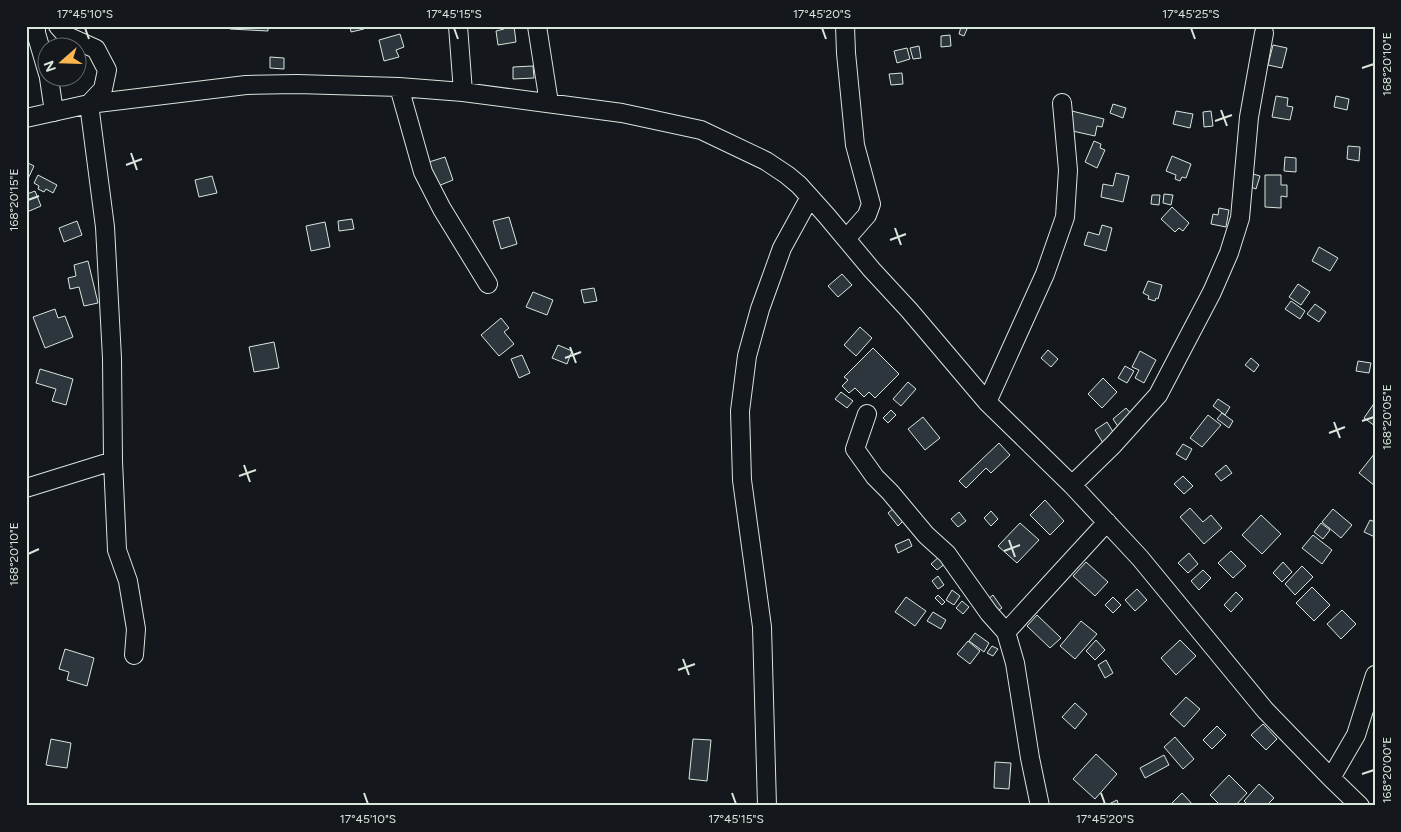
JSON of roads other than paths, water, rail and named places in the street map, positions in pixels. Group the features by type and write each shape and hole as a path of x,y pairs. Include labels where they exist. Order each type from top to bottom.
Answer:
{"street":[{"path":"36,26 38,40"},
{"path":"58,26 68,36 96,49 107,70 103,89 89,104"},
{"path":"458,26 462,92"},
{"path":"537,26 550,103"},
{"path":"845,26 855,145 871,204 867,215 846,239"},
{"path":"1072,485 1113,445 1158,395 1212,292 1240,218 1248,117 1264,33"},
{"path":"26,118 89,104 246,85 297,84 399,87 462,92 622,113 701,130 766,161 787,175 810,197 987,402 1072,485 1140,558 1265,710 1360,806"},
{"path":"399,87 423,172 442,209 488,284"},
{"path":"50,88 54,112"},
{"path":"987,402 1044,274 1065,217 1068,170 1062,103"},
{"path":"89,104 105,227 112,358 113,461 117,550 128,581 136,629 134,655"},
{"path":"767,806 762,627 742,480 740,412 746,356 760,309 782,248 810,197"},
{"path":"867,414 855,449 875,477 926,535 947,554 989,613 1006,632 1016,663 1030,758 1040,806"},
{"path":"26,488 113,461"},
{"path":"1006,632 1107,522"},
{"path":"1331,778 1356,735 1375,675"}]}
